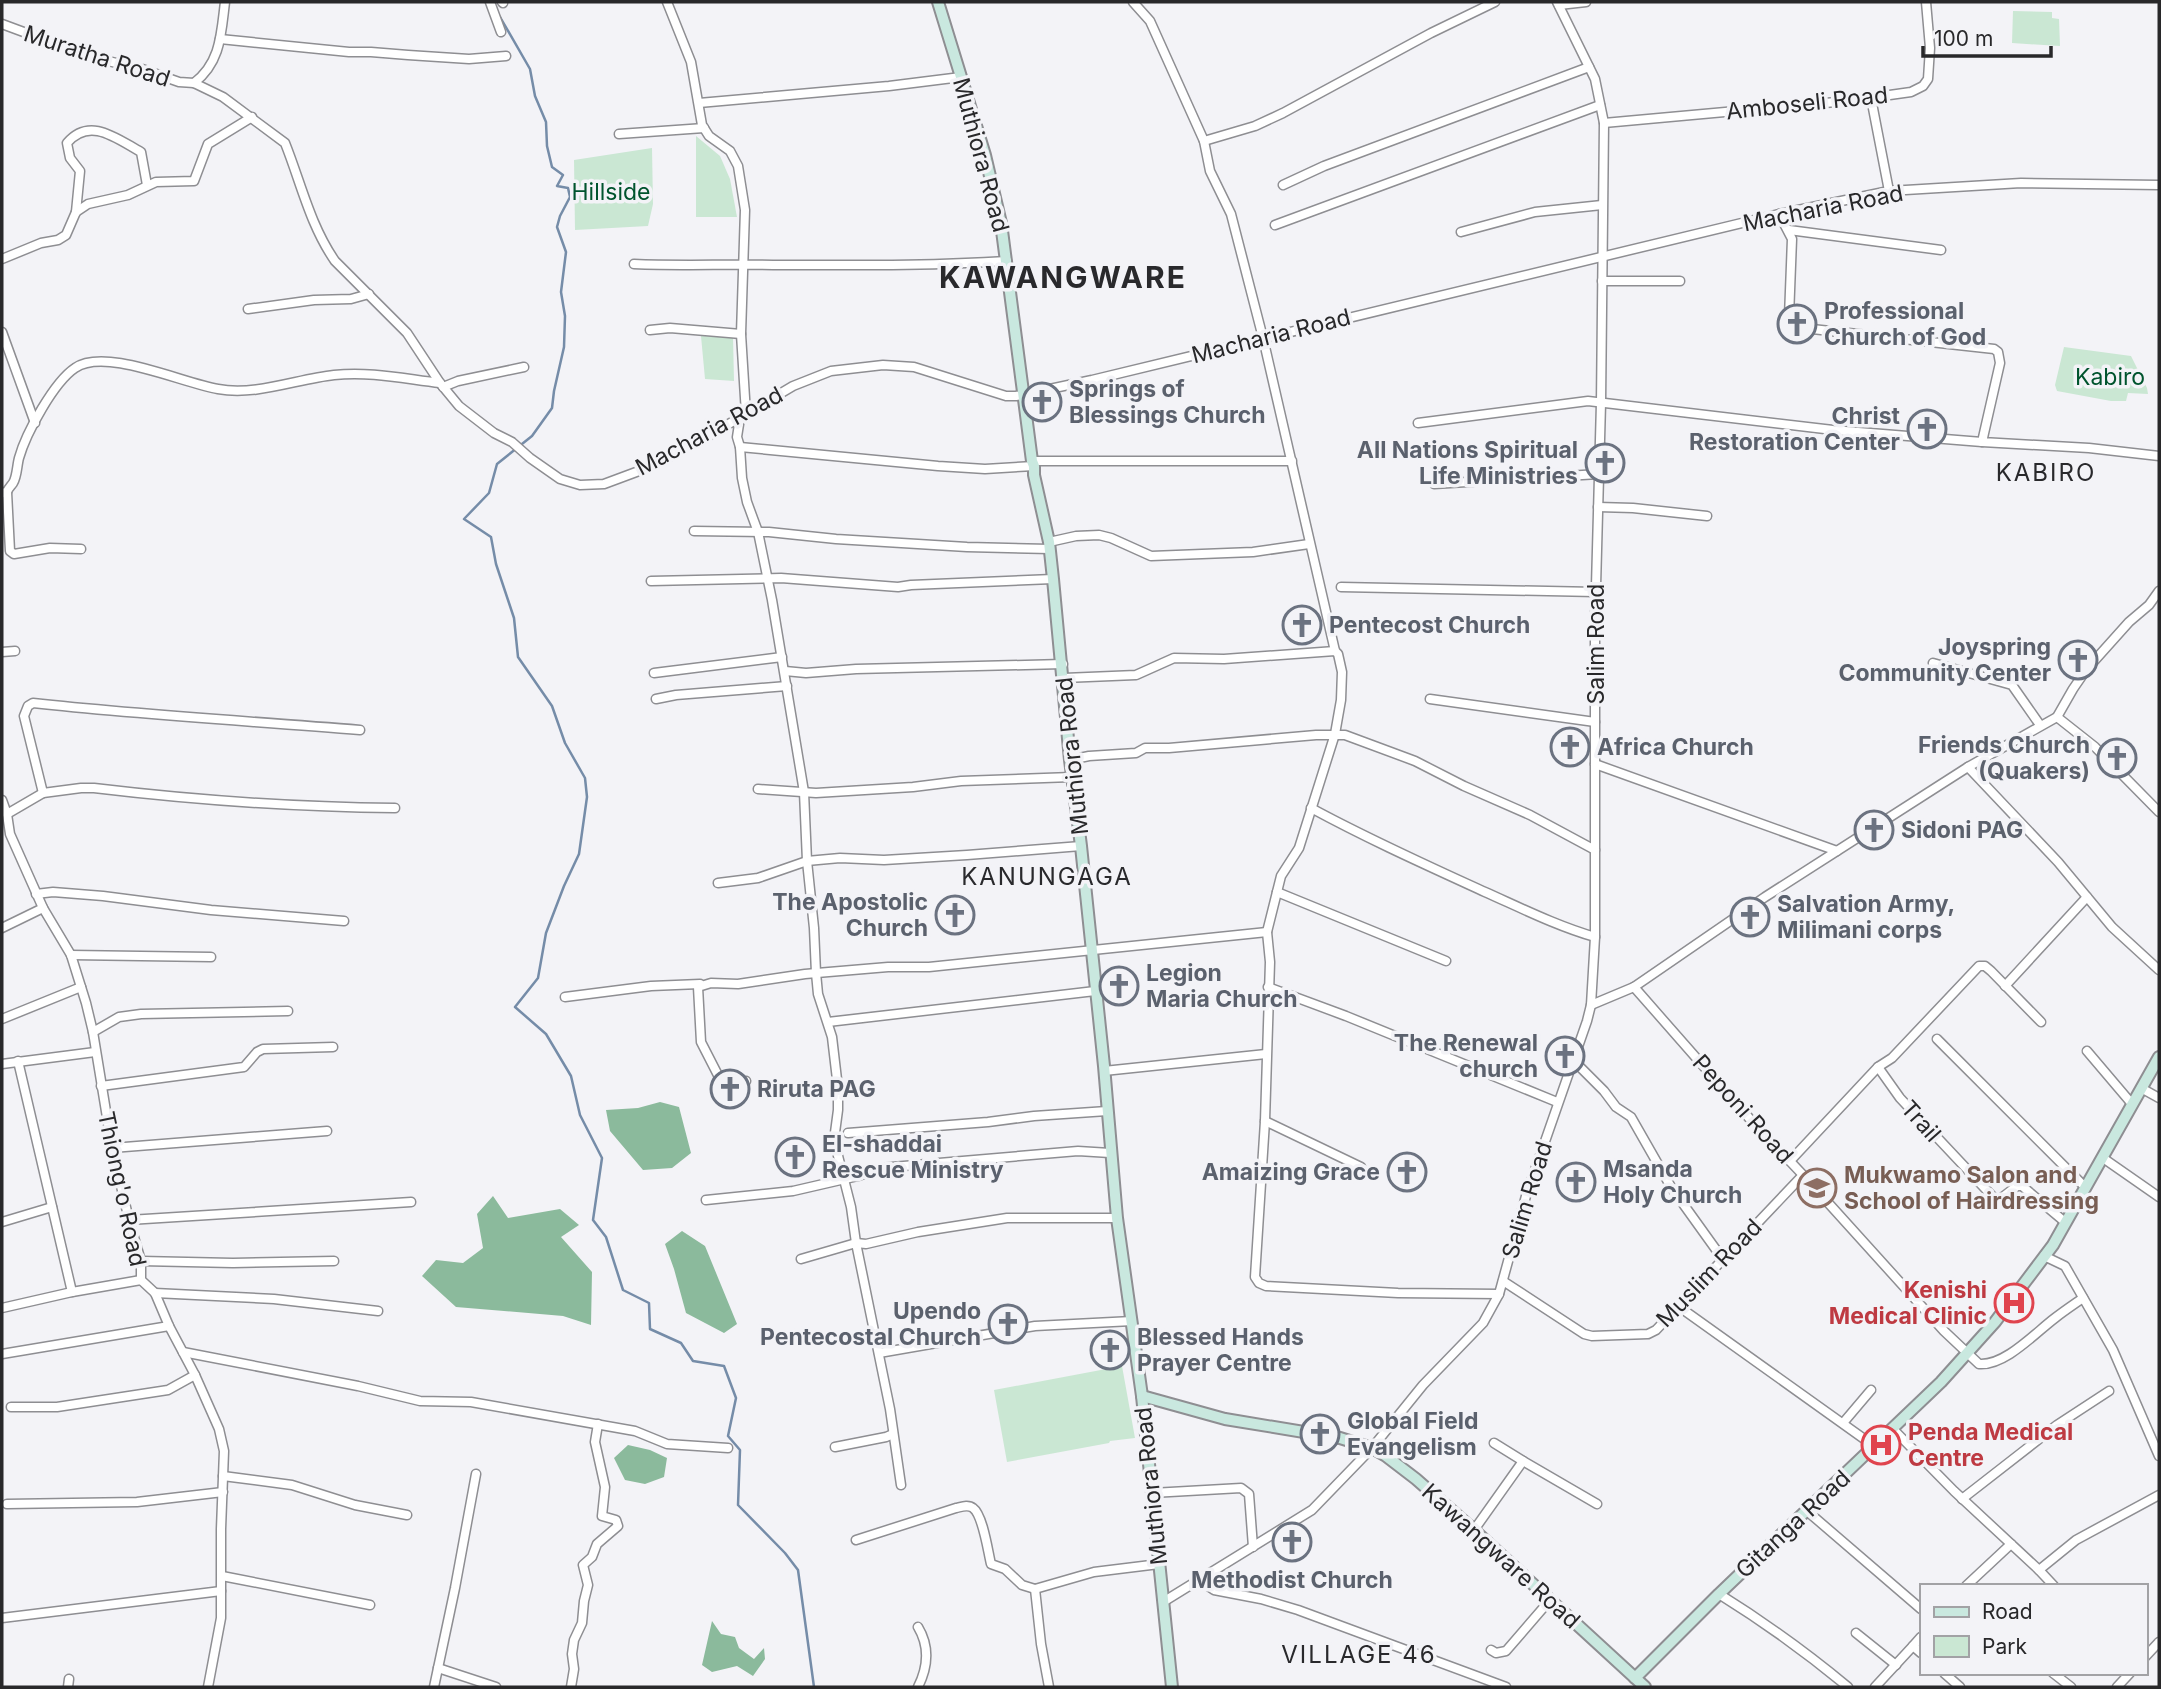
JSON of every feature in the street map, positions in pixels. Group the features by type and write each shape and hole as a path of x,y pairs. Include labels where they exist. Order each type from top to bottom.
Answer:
{"street":[{"name":"Muratha Road","path":"194,83 206,74 216,55 225,2"},
{"path":"490,2 500,32"},
{"path":"667,2 691,62 704,128 709,136 730,151 738,166 745,210 741,334 743,416 737,437 742,478 747,502 758,531 785,671 804,792 818,994 832,1037 838,1088 834,1140 852,1207 856,1243 879,1353 901,1486"},
{"name":"Muthiora Road","path":"937,2 985,155 1001,223 1022,395 1054,579 1110,1153 1142,1396 1172,1687"},
{"path":"1133,2 1150,21 1204,141 1210,171 1231,214 1342,672 1341,700 1335,734 1299,848 1281,876 1266,932 1270,962 1265,1121 1255,1277 1259,1283 1266,1286 1398,1293 1499,1294"},
{"path":"1204,141 1255,126 1283,113 1431,33 1495,2"},
{"path":"1558,4 1586,2"},
{"name":"Amboseli Road","path":"1604,122 1911,92 1923,86 1928,79 1930,48 1926,2"},
{"name":"Salim Road","path":"1503,1281 1526,1196 1591,1005 1595,937 1596,592 1604,122 1595,79 1558,4"},
{"name":"Muratha Road","path":"2,24 91,57 142,69 180,82 194,83 223,97 285,143 318,234 335,261 407,333 441,385"},
{"path":"220,39 469,59 506,55"},
{"path":"1283,185 1324,166 1589,67"},
{"path":"699,103 961,77"},
{"path":"1871,98 1889,191"},
{"path":"1275,225 1600,105"},
{"path":"76,212 88,204 128,195 156,182 194,181 208,144 252,117"},
{"path":"619,134 704,128"},
{"path":"2,259 66,235 76,212 80,171 70,158 67,143 76,133 89,130 112,135 141,152 147,185"},
{"name":"Macharia Road","path":"441,385 467,413 494,433 512,442 560,479 579,485 604,484 647,468 793,386 831,371 883,365 914,367 998,395 1022,395 1779,214 1889,191 2021,183 2159,185"},
{"path":"1461,232 1535,212 1602,205"},
{"path":"1779,214 1792,239 1789,317 1794,327 1994,349 1998,352 2000,363 1982,442"},
{"path":"1789,230 1941,250"},
{"path":"634,264 901,265 1007,261"},
{"path":"1602,281 1680,281"},
{"path":"248,309 314,300 351,299 369,294"},
{"path":"650,330 670,328 741,334"},
{"path":"2,332 4,345 35,423"},
{"path":"81,549 50,548 15,554 10,551 4,492 13,483 19,456 52,392 75,367 91,361 115,362 194,385 222,390 261,388 367,373 441,385 524,367"},
{"path":"1418,424 1576,402 1601,403 1833,430 2089,448 2159,456"},
{"path":"740,447 985,469 1033,464 1292,461"},
{"path":"1434,484 1600,474"},
{"path":"1598,507 1707,516"},
{"path":"694,531 758,531 931,545 1049,545 1076,537 1099,536 1111,538 1151,556 1253,552 1309,544"},
{"path":"651,581 768,578 898,587 1054,579"},
{"path":"1341,587 1596,592"},
{"path":"1591,1005 1634,987 1837,850 1968,767 2057,717 2086,670 2129,622 2149,605 2159,590"},
{"path":"2,652 15,651"},
{"path":"1064,678 1136,676 1174,658 1224,659 1335,651"},
{"path":"654,673 782,657"},
{"path":"1933,663 2012,685 2040,725"},
{"path":"785,671 806,673 856,669 1063,664"},
{"path":"656,699 787,686"},
{"path":"1430,699 1595,722"},
{"path":"43,793 24,716 28,706 33,703 360,730"},
{"path":"2057,717 2095,747 2159,813"},
{"path":"1070,760 1136,753 1145,748 1335,734 1360,740 1415,761 1595,850"},
{"path":"1595,764 1837,850"},
{"path":"1968,767 2058,862 2112,927 2159,970"},
{"path":"758,789 849,792 961,781 1072,777"},
{"path":"7,814 43,793 81,788 302,807 395,808"},
{"name":"Thiong'o Road","path":"2,800 7,814 6,836 71,955 81,987 93,1032 112,1148 141,1261 141,1280 155,1293 219,1429 224,1451 221,1618 208,1687"},
{"path":"1311,808 1364,837 1432,868 1548,920 1595,937"},
{"path":"718,883 758,878 807,861 840,858 884,860 1081,846"},
{"path":"36,894 53,892 92,895 211,910 344,921"},
{"path":"1277,892 1446,961"},
{"path":"2005,986 2087,897"},
{"path":"2,928 43,908"},
{"path":"565,997 651,986 716,982 738,984 816,973 888,967 929,967 1266,932"},
{"path":"71,955 211,957"},
{"path":"1790,1161 1878,1066 1892,1058 1979,966 1988,968 2041,1022"},
{"path":"700,985 701,1042 721,1081 746,1081"},
{"path":"2,1019 81,987"},
{"path":"1268,987 1557,1102"},
{"name":"Peponi Road","path":"1634,987 1749,1118 1926,1312 1968,1354"},
{"path":"828,1022 1095,991"},
{"path":"93,1032 119,1017 141,1014 288,1011"},
{"path":"1937,1039 2085,1187"},
{"path":"101,1086 244,1067 263,1049 333,1047"},
{"path":"2087,1051 2132,1104"},
{"path":"2,1064 95,1052"},
{"path":"1104,1071 1266,1054"},
{"name":"Gitanga Road","path":"1635,1678 1941,1382 1996,1322 2065,1222 2159,1057"},
{"path":"18,1061 72,1292"},
{"path":"1574,1061 1616,1107 1632,1118 1671,1187 1722,1258"},
{"name":"Trail","path":"1878,1066 1900,1098 1994,1198 2000,1199 2017,1186 2022,1186 2065,1222"},
{"path":"2141,1088 2159,1098"},
{"path":"848,1133 1107,1111"},
{"path":"1265,1121 1361,1167"},
{"path":"112,1148 327,1131"},
{"path":"706,1200 793,1191 880,1168 1077,1151 1110,1153"},
{"path":"2103,1158 2159,1197"},
{"name":"Muslim Road","path":"1503,1281 1577,1331 1592,1336 1648,1334 1656,1330 1803,1175"},
{"path":"129,1220 411,1202"},
{"path":"2,1222 52,1207"},
{"path":"801,1259 856,1243 866,1244 918,1232 1007,1218 1117,1218"},
{"path":"2044,1256 2065,1266 2113,1350 2156,1439 2159,1456"},
{"path":"141,1261 334,1261"},
{"path":"2,1308 141,1280"},
{"path":"1163,1602 1312,1510 1371,1448 1423,1385 1483,1323 1503,1281"},
{"path":"155,1293 274,1299 378,1311"},
{"path":"1968,1354 1979,1364 1986,1365 1997,1360 2012,1352 2083,1298"},
{"path":"1678,1306 1874,1446"},
{"path":"879,1353 1035,1326 1132,1321"},
{"path":"2,1354 169,1326"},
{"path":"183,1352 358,1386 420,1401 471,1402 635,1431 667,1444 728,1448"},
{"path":"11,1407 57,1407 168,1390 195,1375"},
{"path":"1843,1423 1871,1390"},
{"path":"1962,1499 2057,1425 2109,1391"},
{"name":"Kawangware Road","path":"1142,1396 1225,1419 1325,1435 1371,1448 1386,1456 1474,1530 1645,1687"},
{"path":"571,1687 574,1640 582,1623 588,1585 583,1565 592,1557 597,1544 618,1526 616,1520 602,1516 605,1487 595,1442 598,1424"},
{"path":"1892,1428 2052,1584"},
{"path":"835,1447 893,1434"},
{"path":"1494,1443 1597,1504"},
{"path":"1474,1530 1523,1461"},
{"path":"434,1687 476,1474"},
{"path":"223,1476 292,1485 355,1505 407,1515"},
{"path":"1152,1493 1241,1488 1246,1490 1249,1494 1253,1547"},
{"path":"7,1504 137,1502 223,1492"},
{"path":"2039,1570 2076,1540 2159,1495"},
{"path":"856,1540 969,1506 974,1508 982,1526 991,1564 1004,1569 1022,1585 1035,1589 1094,1572 1159,1564"},
{"path":"1807,1511 1920,1608"},
{"path":"1968,1584 2011,1544"},
{"path":"222,1576 370,1605"},
{"path":"1199,1580 1214,1590 1261,1599 1298,1610 1506,1687"},
{"path":"1035,1589 1042,1656 1049,1687"},
{"path":"2,1618 222,1591"},
{"path":"1719,1594 1761,1621 1848,1687"},
{"path":"1491,1650 1496,1653 1506,1651 1550,1600"},
{"path":"918,1627 926,1642 926,1661 924,1675 918,1687"},
{"path":"1856,1633 1896,1665"},
{"path":"1875,1687 1920,1638"},
{"path":"2147,1655 2159,1642"},
{"path":"1913,1647 1920,1653"},
{"path":"438,1668 496,1687"},
{"path":"1946,1675 1960,1687"},
{"path":"2056,1675 2071,1687"}],"green space":[{"path":"2013,11 2052,12 2052,18 2059,19 2060,46 2012,43"},
{"path":"696,136 720,156 730,179 737,217 696,217"},
{"name":"Hillside","path":"652,148 653,204 648,226 575,230 574,160"},
{"path":"701,336 733,337 734,381 705,379"},
{"name":"Kabiro","path":"2064,347 2131,356 2148,394 2128,393 2126,401 2111,401 2057,391 2055,385"},
{"path":"660,1102 679,1107 691,1153 672,1168 643,1170 610,1131 606,1110 638,1108"},
{"path":"493,1196 508,1218 560,1209 579,1225 561,1237 592,1272 591,1325 563,1316 456,1307 422,1276 436,1260 463,1263 483,1248 477,1214"},
{"path":"682,1231 705,1246 737,1324 724,1333 686,1313 665,1244"},
{"path":"1122,1366 1135,1438 1007,1462 994,1390"},
{"path":"628,1445 650,1450 667,1458 664,1477 645,1484 625,1480 614,1458"},
{"path":"712,1621 721,1634 735,1637 739,1648 754,1659 764,1648 765,1659 753,1676 737,1666 712,1672 702,1665"}],"waterway":[{"path":"500,17 530,69 535,96 546,122 547,146 552,167 563,175 557,186 568,188 570,197 557,227 566,252 561,292 565,316 564,347 552,408 532,436 497,464 489,493 464,519 491,537 496,564 514,618 518,657 552,706 565,743 585,778 587,797 579,854 546,933 538,978 515,1007 546,1034 571,1076 580,1115 602,1158 593,1220 606,1237 623,1290 649,1303 650,1329 681,1343 693,1361 724,1366 736,1398 728,1436 740,1450 738,1505 798,1570 814,1687"}],"place":[{"name":"Professional Church of God","path":"1797,324"},
{"name":"Springs of Blessings Church","path":"1042,402"},
{"name":"Christ Restoration Center","path":"1927,429"},
{"name":"All Nations Spiritual Life Ministries","path":"1605,463"},
{"name":"Pentecost Church","path":"1302,625"},
{"name":"Joyspring Community Center","path":"2078,660"},
{"name":"Africa Church","path":"1570,747"},
{"name":"Friends Church (Quakers)","path":"2117,758"},
{"name":"Sidoni PAG","path":"1874,830"},
{"name":"The Apostolic Church","path":"955,915"},
{"name":"Salvation Army, Milimani corps","path":"1750,917"},
{"name":"Legion Maria Church","path":"1119,986"},
{"name":"The Renewal church","path":"1565,1056"},
{"name":"Riruta PAG","path":"730,1089"},
{"name":"El-shaddai Rescue Ministry","path":"795,1157"},
{"name":"Amaizing Grace","path":"1407,1172"},
{"name":"Msanda Holy Church","path":"1576,1182"},
{"name":"Mukwamo Salon and School of Hairdressing","path":"1817,1188"},
{"name":"Kenishi Medical Clinic","path":"2014,1303"},
{"name":"Upendo Pentecostal Church","path":"1008,1324"},
{"name":"Blessed Hands Prayer Centre","path":"1110,1350"},
{"name":"Global Field Evangelism","path":"1320,1434"},
{"name":"Penda Medical Centre","path":"1881,1445"},
{"name":"Methodist Church","path":"1292,1542"}],"district":[{"name":"KAWANGWARE","path":"1063,278"},
{"name":"KABIRO","path":"2046,473"},
{"name":"KANUNGAGA","path":"1047,877"},
{"name":"VILLAGE 46","path":"1359,1655"}]}
